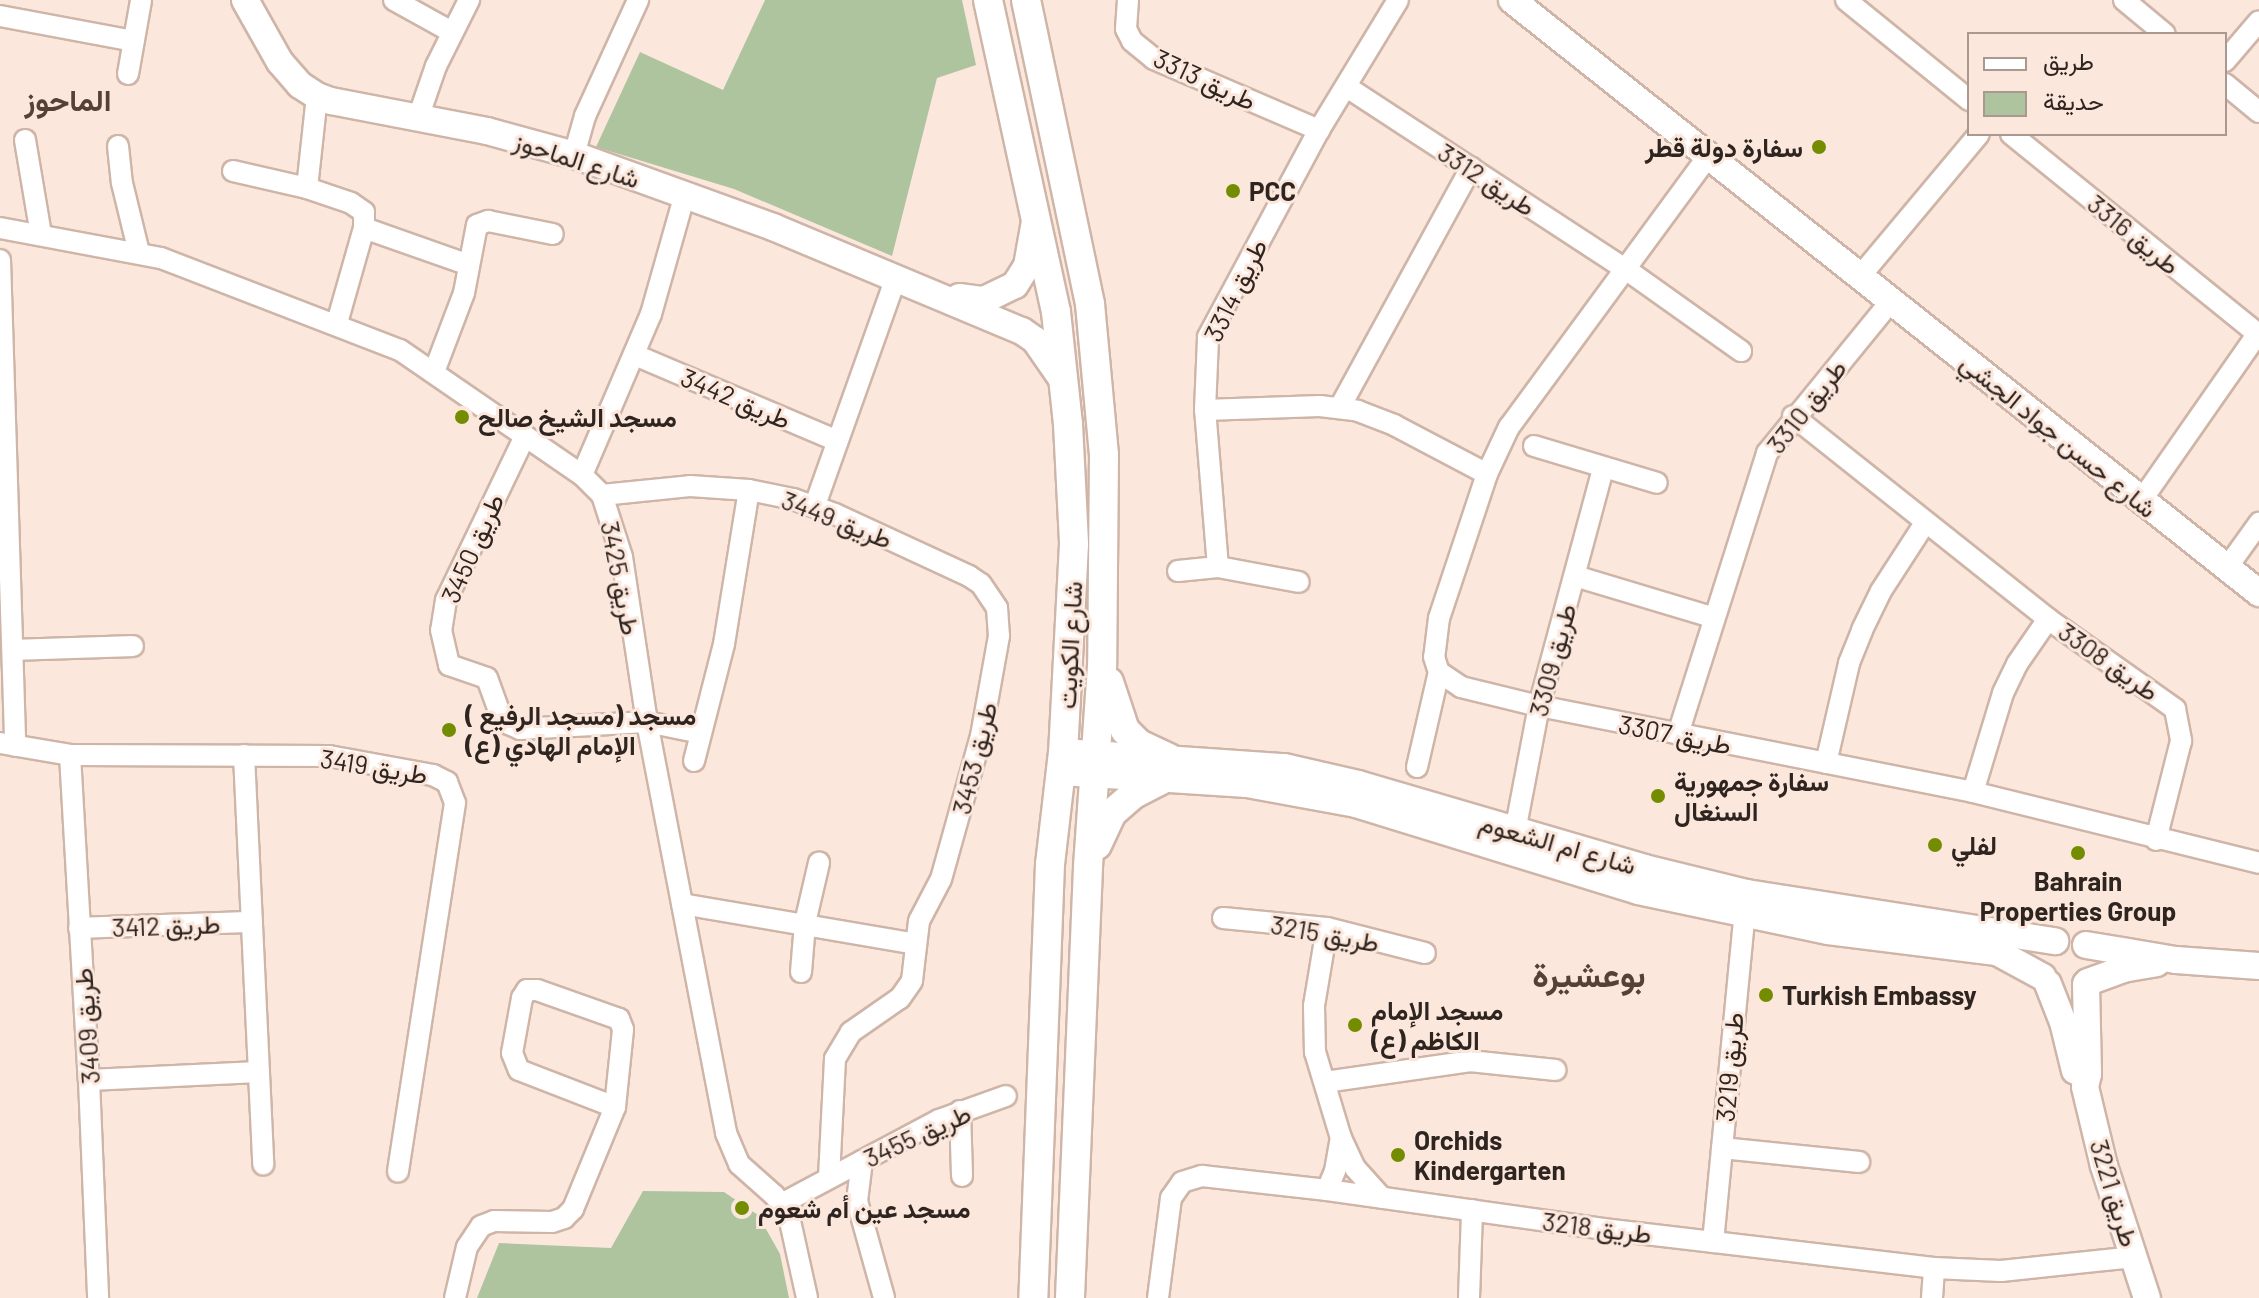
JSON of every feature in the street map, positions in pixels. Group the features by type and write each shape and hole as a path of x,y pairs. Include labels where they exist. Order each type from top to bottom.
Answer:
{"main road":[{"name":"شارع الكويت","path":"988,0 1056,312 1064,382 1074,544 1062,762 1050,864 1033,1298"},
{"name":"شارع الكويت","path":"1026,0 1070,199 1096,348 1105,494 1102,666 1088,868 1070,1298"},
{"path":"1088,868 1112,813 1165,769 1125,730 1102,666"}],"street":[{"path":"128,74 141,0"},
{"name":"شارع الماحوز","path":"245,0 280,62 300,85 317,96 472,127 574,155 685,194 943,295 1035,340 1064,382"},
{"path":"394,0 452,32"},
{"path":"418,118 452,32 469,0"},
{"path":"574,155 585,116 638,0"},
{"name":"طريق 3313","path":"1128,0 1126,29 1132,41 1154,59 1319,130"},
{"name":"طريق 3314","path":"1218,567 1205,410 1205,350 1212,326 1319,130 1398,0"},
{"name":"شارع حسن جواد الجشي","path":"1512,0 1862,274 2259,593"},
{"path":"1846,0 1967,98"},
{"path":"2124,0 2163,32"},
{"path":"0,16 134,41"},
{"path":"2227,59 2259,21"},
{"path":"2227,86 2259,112"},
{"name":"طريق 3312","path":"1347,87 1627,270 1741,351"},
{"path":"307,188 317,96"},
{"path":"1862,274 1977,136"},
{"name":"طريق 3316","path":"2013,136 2258,333"},
{"path":"25,140 41,235"},
{"path":"118,146 122,183 139,253"},
{"path":"1417,767 1439,672 1434,657 1439,618 1487,474 1509,427 1709,155"},
{"path":"1340,407 1471,168"},
{"path":"233,171 307,188 359,206 366,220 337,323"},
{"path":"582,475 651,314 685,194"},
{"name":"شارع الماحوز","path":"943,295 984,300 1008,291 1027,266 1035,217"},
{"path":"434,372 456,320 475,229 484,221 553,234"},
{"name":"طريق 3425","path":"0,228 139,253 194,269 400,350 582,475 602,495 620,548 647,722 731,1149 751,1177 783,1203"},
{"path":"364,228 469,265"},
{"path":"0,260 13,650 8,745"},
{"path":"815,505 896,277"},
{"name":"طريق 3310","path":"1678,734 1712,617 1767,453 1793,416 1892,300"},
{"path":"2141,501 2258,333"},
{"name":"طريق 3442","path":"635,355 838,441"},
{"path":"1205,410 1340,407 1394,425 1487,474"},
{"name":"طريق 3308","path":"1793,416 2048,619 2166,700 2179,717 2181,741 2156,840"},
{"name":"طريق 3450","path":"525,436 446,600 441,630 447,661 453,668 487,678 500,713 514,727 527,729 647,722 701,733"},
{"path":"1534,446 1657,483"},
{"name":"طريق 3309","path":"1513,842 1539,706 1603,469"},
{"name":"طريق 3449","path":"602,495 661,487 749,490 815,505 969,576"},
{"path":"694,761 724,644 749,490"},
{"path":"1826,763 1849,663 1862,630 1881,591 1925,523"},
{"path":"2226,569 2259,523"},
{"path":"1178,571 1218,567 1299,582"},
{"name":"طريق 3453","path":"916,944 919,921 941,879 969,785 999,636 997,608 991,595 969,576"},
{"path":"1575,576 1712,617"},
{"name":"طريق 3308","path":"1973,792 2003,693 2017,664 2048,619"},
{"path":"13,650 133,646"},
{"name":"طريق 3307","path":"1439,672 1461,687 1539,706 1973,792 2156,840 2259,863"},
{"name":"طريق 3419","path":"8,745 70,755 329,756 433,775 447,782 455,795 398,1172"},
{"name":"طريق 3409","path":"70,755 98,1298"},
{"name":"طريق 3412","path":"244,755 263,1165"},
{"name":"شارع ام الشعوم","path":"1062,762 1165,769 1356,804 1513,842 1638,891 2055,941"},
{"path":"801,972 805,923 819,863"},
{"path":"682,904 916,944"},
{"name":"شارع ام الشعوم","path":"1745,904 1828,931 1997,952 2046,980"},
{"name":"طريق 3219","path":"1713,1242 1745,904"},
{"name":"طريق 3215","path":"1223,918 1327,928 1425,953"},
{"name":"طريق 3412","path":"79,928 252,922"},
{"path":"1327,928 1314,1030 1315,1052 1341,1138 1355,1168 1382,1198"},
{"path":"2176,960 2123,969 2064,991 2046,980 2040,966 2042,954 2055,941 2075,939 2086,945 2176,960 2259,966"},
{"name":"طريق 3455","path":"829,1177 839,1049 851,1032 907,990 916,944"},
{"path":"2086,945 2094,960 2087,983"},
{"name":"طريق 3221","path":"2046,980 2063,1022 2076,1076 2085,1087 2104,1166 2147,1298"},
{"name":"طريق 3221","path":"2085,1087 2088,1074 2087,983"},
{"path":"455,1298 463,1260 476,1231 487,1223 511,1220 552,1222 569,1214 604,1140 615,1107 623,1029 619,1019 537,990 527,990 522,998 512,1053 519,1070 615,1107"},
{"path":"1325,1082 1470,1061 1556,1070"},
{"path":"89,1080 259,1072"},
{"name":"طريق 3455","path":"783,1203 960,1111 1006,1096"},
{"path":"960,1111 962,1176"},
{"path":"1327,1190 1335,1171 1341,1138"},
{"path":"1722,1148 1859,1162"},
{"path":"862,1161 857,1201 884,1298"},
{"name":"طريق 3218","path":"1158,1298 1168,1206 1182,1182 1202,1176 1934,1268 2001,1271 2134,1257"},
{"path":"783,1203 794,1231 807,1298"},
{"path":"1469,1298 1472,1210"},
{"path":"1932,1298 1934,1268"}],"green space":[{"path":"765,0 962,0 976,65 937,78 892,256 734,189 596,147 640,52 723,90"},
{"path":"643,1191 724,1192 758,1215 780,1254 789,1298 477,1298 499,1243 611,1248"}],"place":[{"name":"سفارة دولة قطر","path":"1819,147"},
{"name":"PCC","path":"1233,191"},
{"name":"مسجد الشيخ صالح","path":"462,417"},
{"name":"( مسجد الرفيع) مسجد الإمام الهادي (ع)","path":"449,730"},
{"name":"سفارة جمهورية السنغال","path":"1658,796"},
{"name":"لفلي","path":"1935,845"},
{"name":"Bahrain Properties Group","path":"2078,853"},
{"name":"Turkish Embassy","path":"1766,995"},
{"name":"مسجد الإمام الكاظم (ع)","path":"1355,1025"},
{"name":"Orchids Kindergarten","path":"1398,1155"},
{"name":"مسجد عين أم شعوم","path":"742,1208"}],"district":[{"name":"الماحوز","path":"68,99"},
{"name":"بوعشيرة","path":"1589,974"}]}
